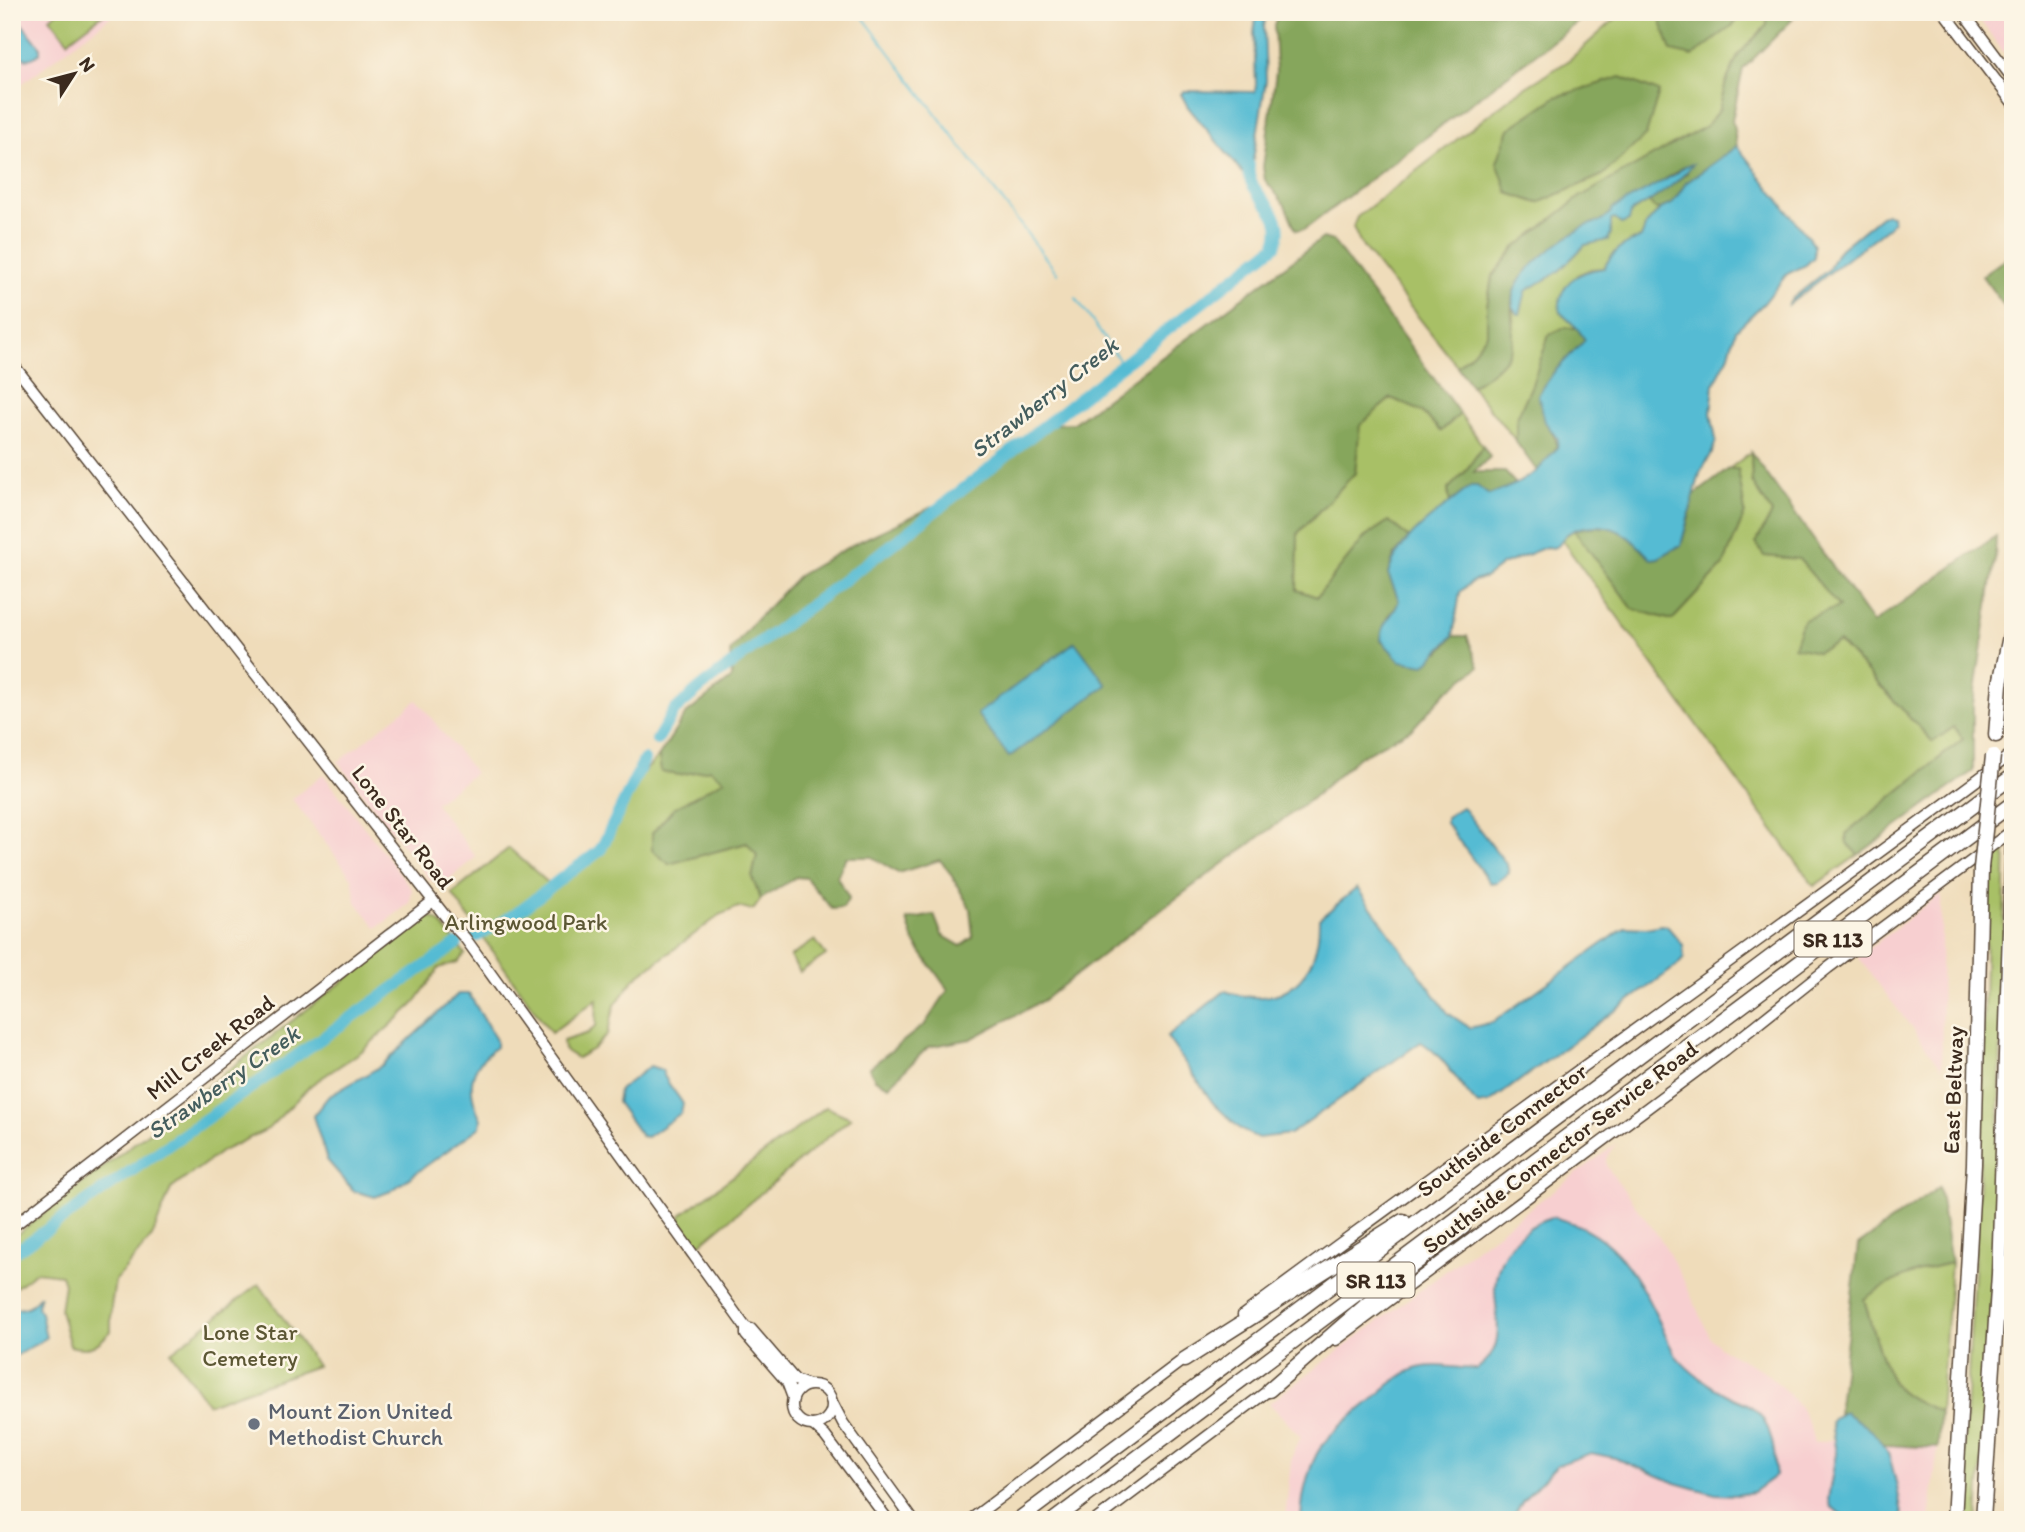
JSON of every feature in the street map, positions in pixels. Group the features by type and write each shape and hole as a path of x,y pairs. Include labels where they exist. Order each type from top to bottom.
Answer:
{"highway":[{"path":"1996,735 2000,684 2013,622"},
{"name":"East Beltway","path":"1954,1520 1974,1164 1981,868 1996,735 2013,664"},
{"name":"Southside Connector","path":"1018,1520 2013,776"},
{"name":"Southside Connector","path":"1054,1520 2013,803"},
{"path":"1967,838 2013,809"},
{"path":"1983,1520 2000,1246 2013,836"},
{"path":"1269,1390 1409,1268 1698,1040"},
{"path":"1184,1360 1432,1202 1453,1194"}],"street":[{"path":"1944,12 1965,42 2012,98"},
{"path":"1955,12 1965,15 2013,79"},
{"name":"Lone Star Road","path":"12,363 433,901 465,938 746,1328 746,1335 787,1382 793,1398"},
{"name":"Southside Connector","path":"970,1520 1560,1082 2013,753"},
{"name":"Southside Connector Service Road","path":"1096,1520 1717,1056 2013,830"},
{"name":"Mill Creek Road","path":"12,1227 433,901"},
{"name":"Lone Star Road","path":"746,1328 751,1329 795,1380 808,1385"},
{"path":"831,1400 828,1417 819,1424 805,1423 796,1418 792,1409 793,1398 799,1390 808,1385 824,1389 831,1400 850,1432 913,1520"},
{"path":"813,1425 825,1436 888,1520"}],"shaded area":[{"path":"12,12 117,12 12,91"},
{"path":"1974,12 2013,12 2013,65"},
{"path":"417,700 475,773 435,803 476,857 442,885 430,880 338,762"},
{"path":"323,774 412,889 410,903 377,928 356,902 352,878 292,799"},
{"path":"1941,893 1942,1068 1858,957"},
{"path":"1616,1144 1606,1159 1607,1167 1662,1241 1710,1337 1720,1348 1764,1371 1788,1393 1801,1409 1814,1443 1834,1439 1836,1453 1828,1499 1830,1506 1851,1520 1285,1520 1291,1460 1301,1437 1269,1403"},
{"path":"1885,1445 1938,1448 1929,1520 1903,1520 1892,1462"}],"green space":[{"path":"57,12 106,12 68,41 50,18"},
{"path":"1279,12 1591,12 1305,229 1296,230 1285,205 1265,180 1263,167 1276,72 1274,25"},
{"path":"1623,12 1662,12 1661,22 1732,26 1745,12 1767,12 1767,25 1739,54 1726,82 1719,110 1706,126 1580,197 1515,248 1492,277 1487,306 1487,334 1457,366 1360,243 1353,227 1357,217 1518,92 1568,61","holes":["1603,175 1538,203 1508,193"]},
{"path":"1662,12 1745,12 1732,26 1693,56 1671,51 1661,22"},
{"path":"1767,12 1788,12 1793,19 1743,69 1732,120 1737,146 1686,183 1672,204 1660,209 1654,208 1649,202 1687,173 1685,166 1603,221 1592,223 1551,249 1526,273 1513,295 1513,342 1508,355 1494,370 1471,386 1457,366 1487,334 1487,306 1492,277 1515,248 1580,197 1706,126 1719,110 1726,82 1739,54 1767,25"},
{"path":"1621,77 1659,92 1646,135 1603,175 1538,203 1508,193 1497,162 1509,129 1556,97"},
{"path":"1649,202 1654,208 1660,209 1646,225 1641,238 1619,249 1604,268 1591,269 1577,275 1560,312 1577,328 1563,328 1549,335 1532,385 1516,420 1516,441 1471,386 1497,368 1514,327 1512,308 1520,314 1525,291 1558,272 1585,245 1611,233 1610,220"},
{"path":"1323,238 1333,241 1460,414 1441,431 1421,411 1391,398 1360,425 1355,473 1298,533 1297,590 1317,597 1365,537 1389,521 1409,538 1394,556 1388,574 1399,600 1397,607 1389,615 1381,641 1390,649 1440,652 1453,636 1467,636 1479,667 1446,692 1413,728 1359,757 1311,799 1044,1000 971,1039 928,1047 889,1086 875,1079 869,1068 925,1024 948,990 914,942 907,920 934,915 942,935 961,946 973,937 970,908 950,873 940,860 898,873 872,857 846,857 837,877 849,898 843,908 832,909 806,878 796,877 761,899 752,878 757,855 747,843 669,864 652,850 652,833 674,808 724,780 710,769 679,775 661,772 659,756 685,715 732,678 730,652 753,623 798,576 852,545 970,489 1054,424 1073,423"},
{"path":"2013,253 2013,318 1982,276"},
{"path":"1563,328 1577,328 1585,340 1554,372 1546,422 1555,438 1556,448 1537,471 1516,442 1516,420 1532,385 1549,335"},
{"path":"1391,398 1421,411 1441,431 1460,414 1483,446 1465,472 1448,489 1450,503 1409,538 1389,521 1365,537 1317,597 1297,590 1298,533 1355,473 1359,425"},
{"path":"1483,446 1490,457 1474,472 1505,472 1516,484 1489,495 1471,486 1450,503 1448,489 1465,472"},
{"path":"1751,452 1752,482 1772,513 1756,543 1765,556 1799,558 1839,607 1817,652 1839,642 1932,741 1954,726 1963,739 1846,834 1847,843 1858,855 1814,886 1561,539 1574,530 1633,609 1672,620 1723,566 1745,513 1738,470 1729,469"},
{"path":"1751,452 1873,623 1996,536 1995,560 1973,704 1973,771 1858,855 1847,843 1846,834 1963,739 1954,727 1933,742 1839,642 1817,652 1794,647 1803,620 1839,607 1799,559 1764,556 1756,543 1772,513 1752,482"},
{"path":"1729,469 1738,469 1745,513 1723,566 1672,620 1633,609 1574,530 1609,527 1633,541 1651,559 1658,558 1681,545 1693,496"},
{"name":"Arlingwood Park","path":"659,756 661,772 679,775 710,769 725,780 707,792 669,864 747,843 757,855 752,878 761,899 754,909 738,907 720,915 634,979 615,1005 607,1035 593,1049 577,1058 564,1050 563,1041 588,1033 596,1026 597,999 551,1033 452,894 509,848 554,888 592,861 606,847 642,774"},
{"path":"2006,843 1996,1233 1978,1520 1960,1520 1979,1183 1988,856"},
{"path":"431,917 439,921 465,954 458,962 439,968 413,1005 362,1051 311,1085 268,1129 222,1151 171,1189 152,1237 115,1281 111,1331 102,1340 88,1348 70,1346 60,1310 64,1284 61,1275 36,1272 12,1290 12,1238 422,920"},
{"path":"815,940 826,955 800,972 790,957"},
{"path":"826,1107 851,1118 694,1249 680,1227 681,1215"},
{"path":"1939,1187 1951,1263 1906,1276 1864,1299 1880,1354 1893,1383 1908,1396 1940,1412 1938,1448 1885,1445 1844,1412 1838,1414 1858,1245"},
{"path":"1951,1263 1940,1412 1908,1396 1893,1382 1880,1354 1864,1298 1906,1276"},
{"name":"Lone Star Cemetery","path":"259,1284 317,1366 208,1404 171,1352"}],"water":[{"path":"12,12 40,46 40,53 32,58 23,57 12,49"},
{"path":"1257,12 1266,12 1266,80 1250,179 1188,107 1181,94 1184,91 1255,92 1254,33"},
{"path":"1737,146 1814,245 1814,257 1806,265 1787,274 1764,303 1736,330 1728,357 1714,384 1711,413 1716,440 1700,473 1681,545 1651,559 1628,537 1612,528 1592,526 1573,530 1559,545 1546,547 1502,565 1486,577 1471,582 1460,592 1453,636 1425,665 1400,661 1381,640 1386,622 1399,600 1388,574 1401,547 1422,525 1471,486 1477,486 1489,495 1516,484 1537,471 1557,448 1558,439 1545,422 1538,395 1554,372 1585,340 1560,312 1565,287 1585,272 1604,268 1619,249 1641,238 1646,225 1660,209 1672,204 1686,183"},
{"path":"1693,164 1665,191 1631,212 1629,221 1621,224 1615,219 1611,220 1608,240 1585,245 1558,272 1526,291 1520,314 1517,314 1513,302 1515,290 1522,277 1546,253 1582,228 1607,217 1612,209 1676,174 1685,166"},
{"path":"1887,214 1892,215 1893,221 1889,226 1787,306 1829,269 1837,252"},
{"path":"1075,642 1107,685 1009,757 977,714"},
{"path":"1462,807 1507,865 1509,873 1497,882 1490,883 1446,823 1446,817"},
{"path":"1357,888 1448,1013 1470,1028 1493,1022 1626,927 1667,926 1683,945 1684,958 1489,1103 1478,1105 1438,1055 1421,1042 1290,1134 1258,1138 1241,1130 1213,1103 1167,1037 1225,991 1264,997 1280,993 1294,985 1313,958 1318,940 1319,919"},
{"path":"458,994 469,994 496,1040 496,1047 480,1063 472,1080 473,1098 481,1119 480,1127 391,1191 375,1197 354,1191 327,1160 313,1116 328,1097 381,1066"},
{"path":"650,1066 662,1070 683,1104 681,1113 647,1137 641,1136 617,1102 619,1090"},
{"path":"1551,1217 1589,1231 1617,1253 1639,1283 1677,1357 1703,1380 1759,1413 1771,1439 1775,1476 1753,1492 1737,1495 1715,1494 1676,1483 1615,1458 1591,1453 1557,1465 1523,1500 1511,1520 1301,1520 1311,1466 1321,1446 1344,1423 1394,1381 1412,1370 1433,1366 1477,1369 1489,1357 1497,1338 1495,1289 1500,1265 1511,1244 1519,1236"},
{"path":"40,1295 37,1307 41,1313 46,1338 12,1358 12,1309 29,1306"},
{"path":"1844,1412 1870,1430 1887,1450 1903,1520 1851,1520 1830,1506 1828,1499 1836,1453 1831,1422 1834,1417"}],"waterway":[{"path":"859,12 1057,273"},
{"name":"Strawberry Creek","path":"657,740 674,711 700,688 903,536 1275,246 1279,233 1277,222 1273,212 1253,186 1249,165"},
{"path":"1076,298 1122,364"},
{"name":"Strawberry Creek","path":"477,936 500,924 601,849 644,760"},
{"name":"Strawberry Creek","path":"12,1254 457,944"}],"place":[{"name":"Mount Zion United Methodist Church","path":"254,1424"}]}
